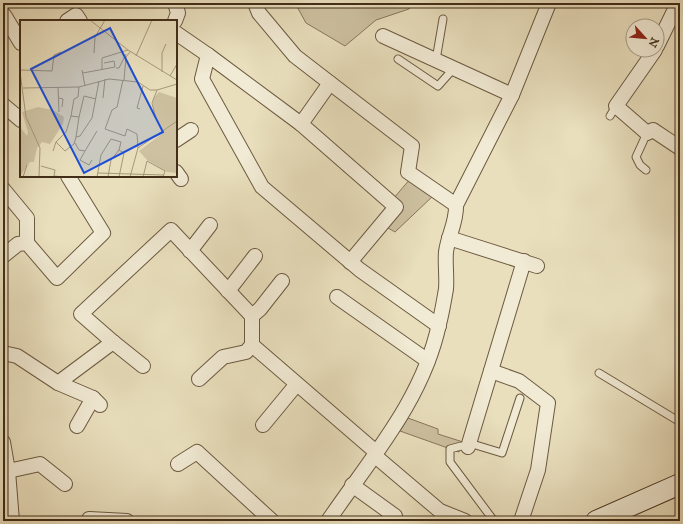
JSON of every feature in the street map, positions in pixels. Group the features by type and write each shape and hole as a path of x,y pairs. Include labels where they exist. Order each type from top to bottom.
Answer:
{"main road":[{"path":"596,521 680,484"}],"street":[{"path":"175,3 178,13 177,22"},
{"path":"255,3 259,13 295,56 412,146 408,172 456,205"},
{"path":"328,521 400,417 422,378 439,326 446,289 446,253 456,213 456,205 512,95 549,3"},
{"path":"665,30 678,3"},
{"path":"4,15 20,41"},
{"path":"68,20 76,15 79,20"},
{"path":"177,31 301,124 396,206 350,262"},
{"path":"383,36 512,95"},
{"path":"208,55 202,79 262,187 360,270 439,326"},
{"path":"649,58 613,111 647,133 653,130 680,148"},
{"path":"301,124 330,83"},
{"path":"3,105 20,119"},
{"path":"177,139 191,130"},
{"path":"3,189 27,218 27,243 57,278 103,233 69,177"},
{"path":"190,251 210,225"},
{"path":"143,366 81,314 171,230 252,316 252,345 246,352 223,357 199,379"},
{"path":"449,238 530,264 491,371 466,446"},
{"path":"3,256 18,244 27,243"},
{"path":"228,291 255,256"},
{"path":"252,316 260,309 282,281"},
{"path":"337,297 428,360"},
{"path":"58,383 113,342"},
{"path":"252,345 440,510 465,521"},
{"path":"3,353 17,356 58,383 97,402 77,426"},
{"path":"491,371 519,381 548,403 538,470 521,521"},
{"path":"263,426 296,385"},
{"path":"3,442 8,471 12,521"},
{"path":"178,464 197,452 272,521"},
{"path":"8,471 40,464 65,484"},
{"path":"352,485 395,516"},
{"path":"89,519 127,521"}],"lane":[{"path":"436,60 443,19"},
{"path":"398,59 438,86 454,68"},
{"path":"646,170 640,165 636,157 647,133"},
{"path":"599,373 680,422"},
{"path":"494,521 450,462 450,449 466,446 502,453 520,398"}],"shaded area":[{"path":"295,3 414,3 409,9 376,20 345,46 306,23"},
{"path":"411,178 433,196 395,232 388,228 403,207 393,199"},
{"path":"408,418 438,429 438,434 463,442 459,452 400,431"}],"building":[{"path":"680,514 680,521 674,521 673,518"}]}
